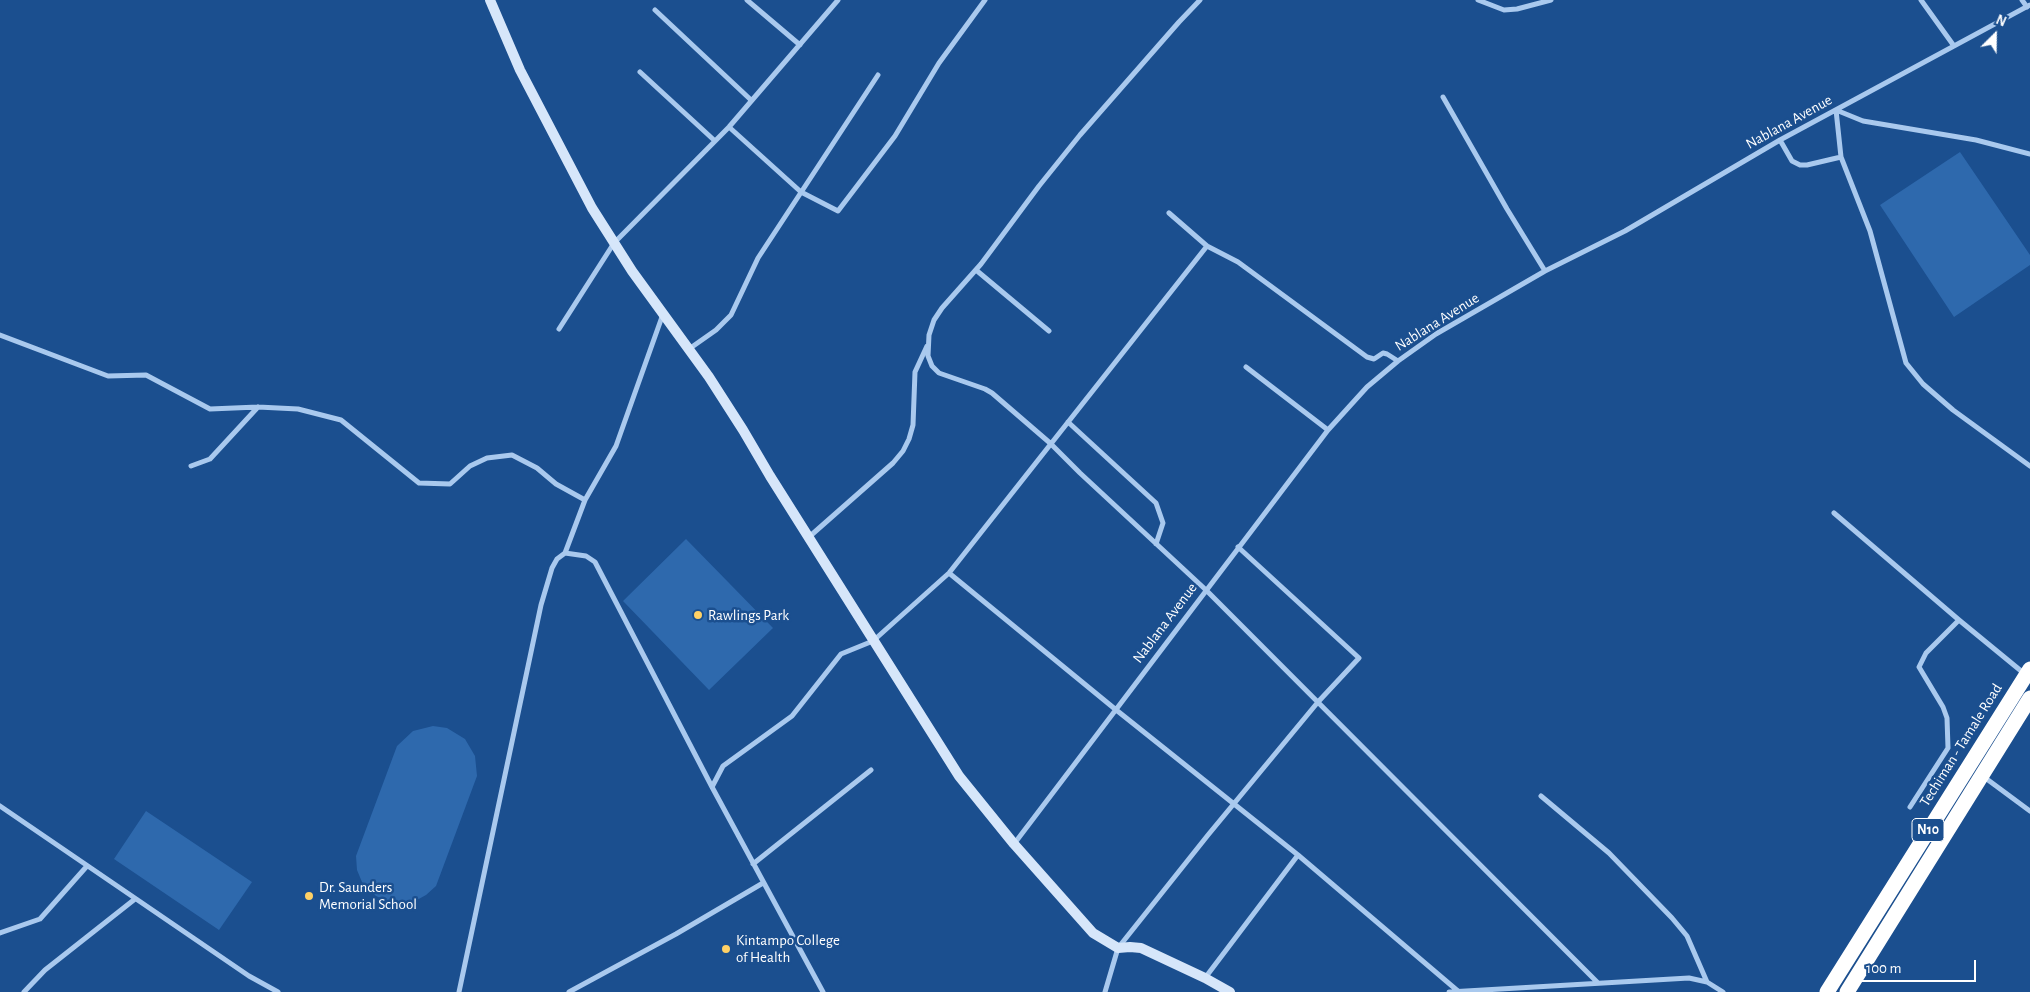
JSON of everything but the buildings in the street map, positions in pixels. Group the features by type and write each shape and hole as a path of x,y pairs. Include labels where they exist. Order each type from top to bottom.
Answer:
{"highway":[{"name":"Techiman - Tamale Road","path":"1827,992 2028,672"},
{"name":"N10","path":"1847,992 2030,698"},
{"path":"1968,767 1981,776"}],"main road":[{"path":"490,0 533,96 574,176 614,243 744,430 873,642 959,776 1014,844 1093,933 1118,948 1130,946 1141,948 1230,992"}],"street":[{"path":"747,0 800,45"},
{"path":"558,329 614,243 729,127 838,0"},
{"path":"729,127 801,192 838,211 895,136 939,63 985,0"},
{"path":"809,537 893,462 903,451 910,439 913,425 915,372 927,346 934,320 976,270 1080,134 1200,0"},
{"path":"1478,0 1504,10 1517,10 1551,0"},
{"path":"1921,0 1954,46"},
{"path":"2022,0 2028,6"},
{"name":"Nablana Avenue","path":"1014,844 1328,430 1367,387 1398,361 1436,334 1545,272 1625,231 1780,140 2028,6"},
{"path":"655,10 751,100"},
{"path":"640,72 715,141"},
{"path":"689,349 716,330 731,315 758,258 878,75"},
{"path":"1443,97 1545,272"},
{"path":"2030,154 1976,140 1863,121 1836,110 1841,157 1870,231 1906,363 1923,384 1953,410 2030,466"},
{"path":"1780,140 1792,161 1800,165 1841,157"},
{"path":"1169,213 1207,246 1238,262 1367,357 1374,358 1382,353 1398,361"},
{"path":"712,786 723,766 792,716 841,654 873,642 949,573 1207,246"},
{"path":"976,270 1049,331"},
{"path":"459,992 541,605 552,568 557,559 565,553 585,500 616,446 663,314"},
{"path":"0,335 108,376 146,375 210,409 258,407 298,409 342,420 419,483 450,484 470,466 487,458 512,455 537,468 556,484 585,500"},
{"path":"927,346 930,361 939,373 992,393 1050,443 1206,590 1598,984"},
{"path":"1246,367 1328,430"},
{"path":"191,466 210,459 258,407"},
{"path":"1068,422 1156,503 1163,523 1156,544"},
{"path":"1834,513 1959,620 2028,672"},
{"path":"1105,992 1118,948 1318,702 1359,658 1238,547"},
{"path":"565,553 586,556 595,562 753,864 823,992"},
{"path":"949,573 1298,855 1459,991"},
{"path":"1910,807 1948,748 1947,718 1943,707 1919,668 1926,653 1959,620"},
{"path":"753,864 871,770"},
{"path":"1981,776 2030,811"},
{"path":"1542,796 1609,853 1672,918 1687,936 1708,982"},
{"path":"0,806 242,971 278,992"},
{"path":"1205,978 1298,855"},
{"path":"0,933 40,920 87,866"},
{"path":"569,992 676,934 764,883"},
{"path":"24,992 45,970 135,898"},
{"path":"1449,992 1527,989 1689,978 1708,982 1724,992"}],"shaded area":[{"path":"1960,152 2030,255 2030,265 1954,317 1880,205"},
{"name":"Rawlings Park","path":"686,539 773,628 709,690 623,601"},
{"path":"433,726 447,728 465,739 475,756 477,776 436,886 426,895 415,901 402,904 389,902 376,896 362,882 357,870 356,856 397,746 413,731"},
{"path":"146,811 252,882 219,930 114,859"}],"place":[{"name":"Rawlings Park","path":"698,615"},
{"name":"Dr. Saunders Memorial School","path":"309,896"},
{"name":"Kintampo College of Health","path":"726,949"}]}
